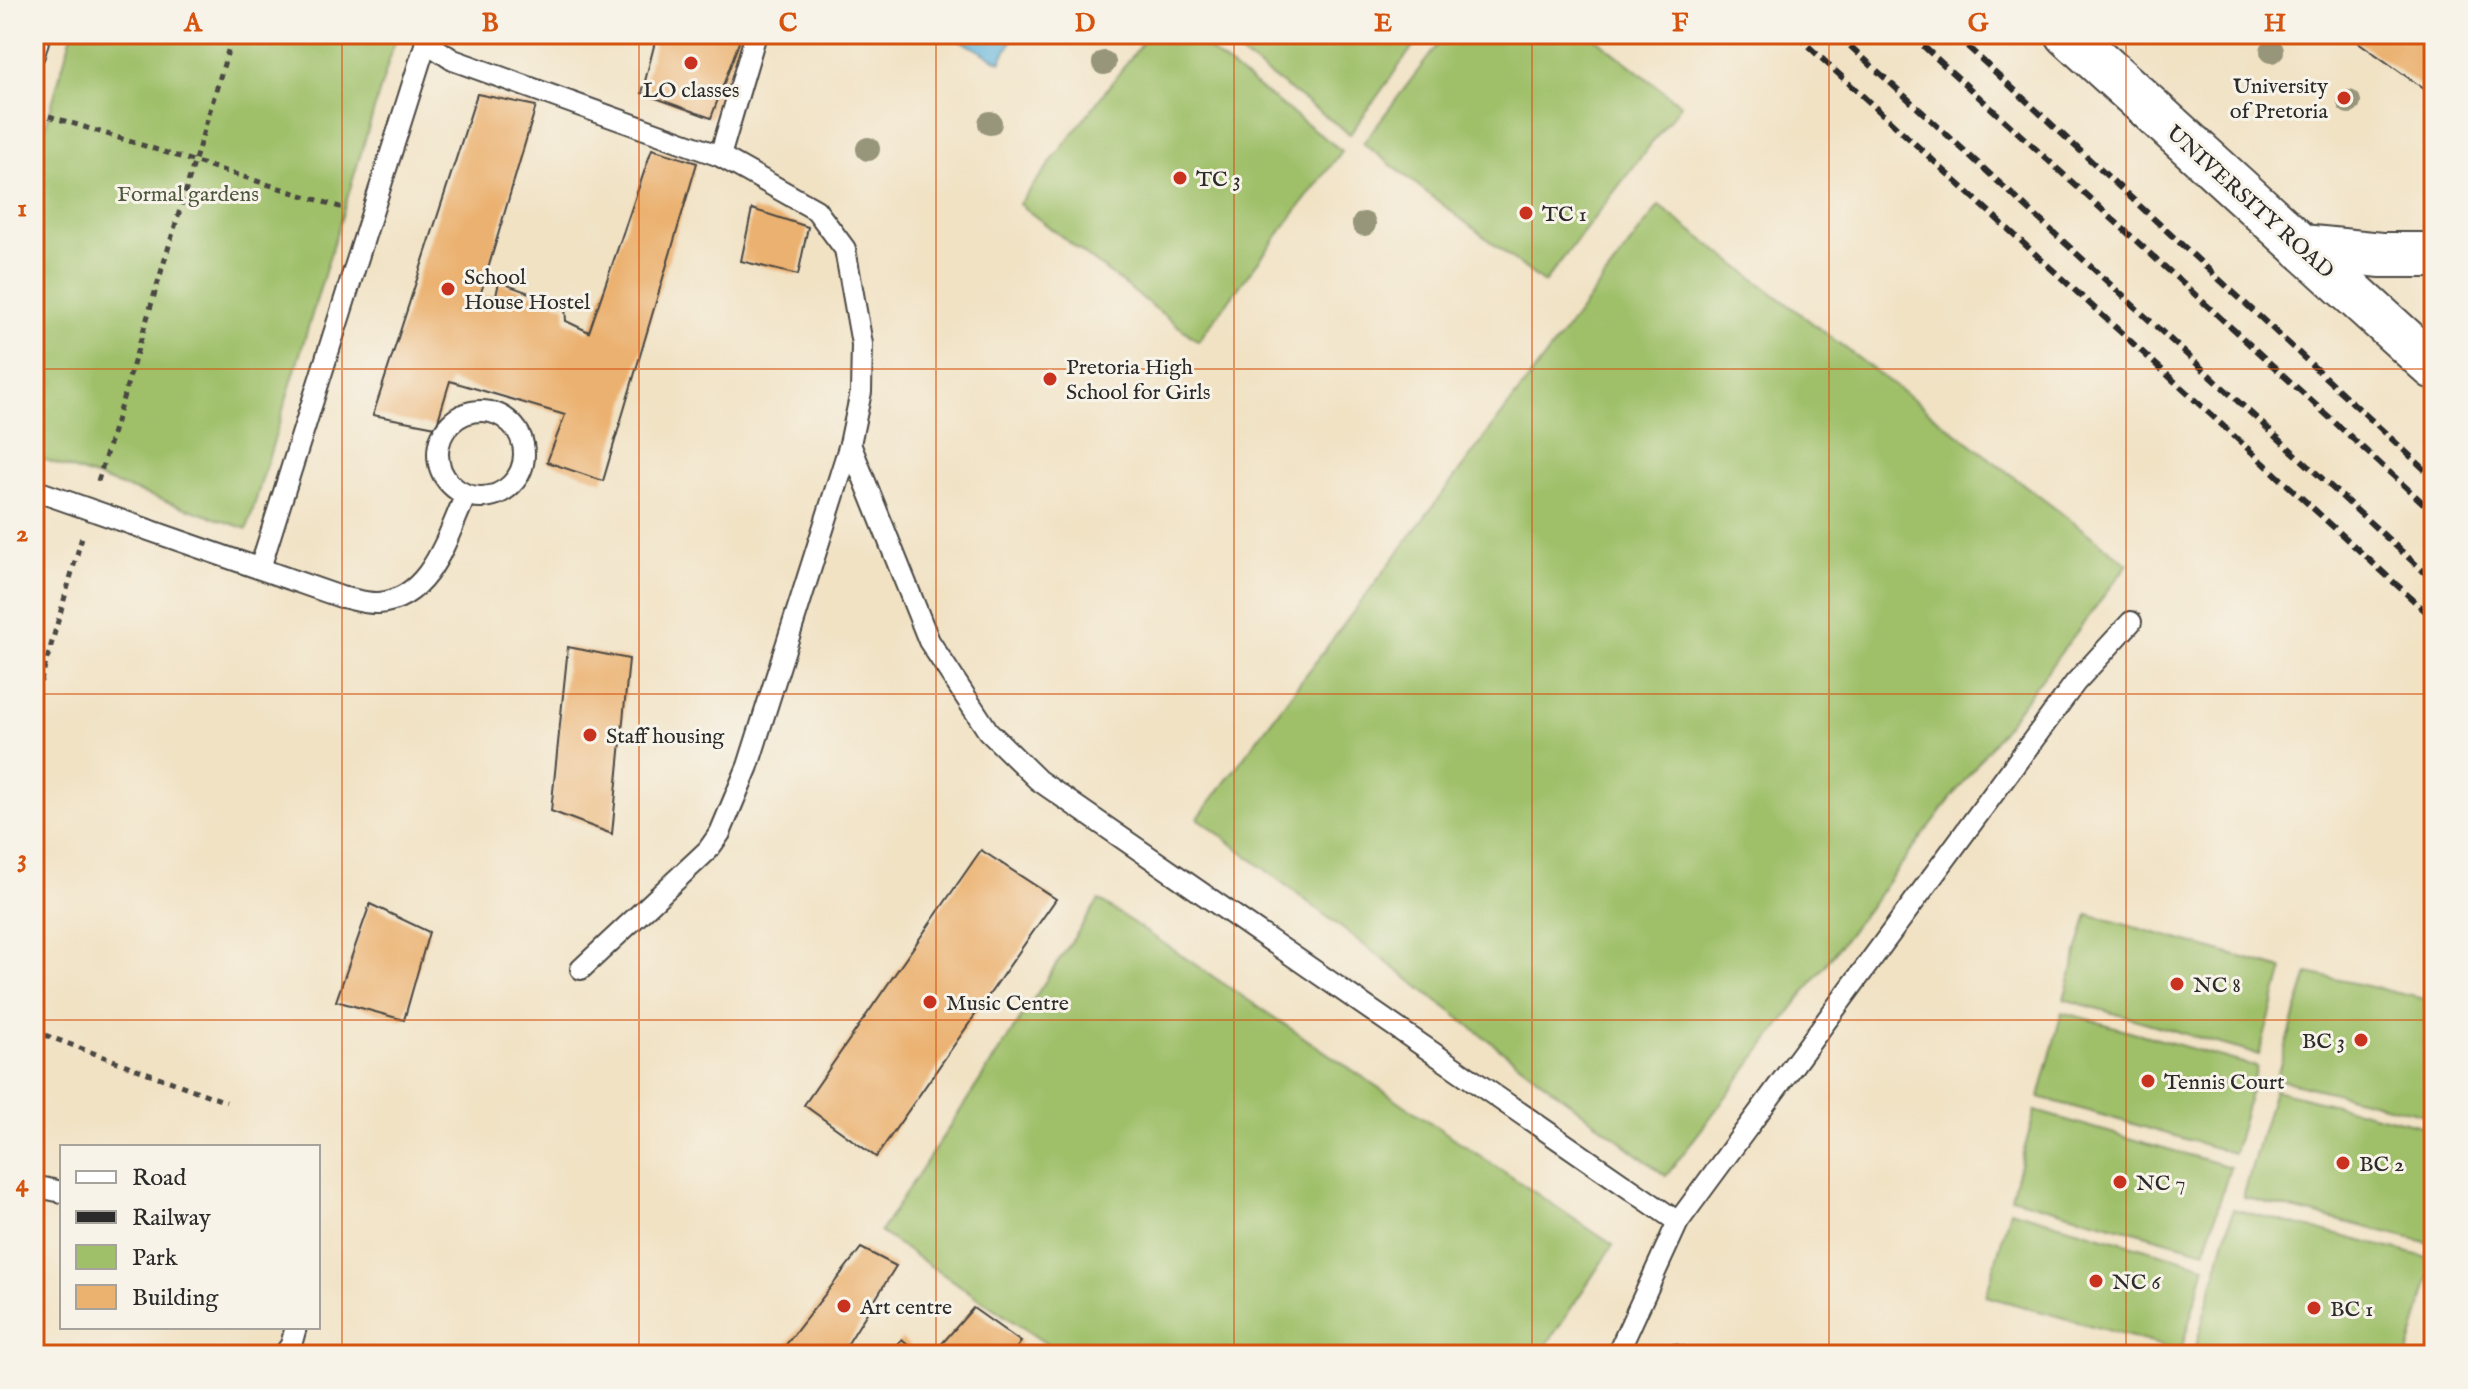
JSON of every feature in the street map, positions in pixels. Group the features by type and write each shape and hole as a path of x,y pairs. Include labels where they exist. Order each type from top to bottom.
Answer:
{"street":[{"name":"UNIVERSITY ROAD","path":"2068,34 2434,367"},
{"path":"2302,247 2382,255 2434,255"}],"lane":[{"path":"34,55 40,34"},
{"path":"720,156 756,34"},
{"path":"260,568 424,38 453,60 720,156 816,210 845,249 862,344 861,392 850,444 748,766 720,833 708,850 581,969"},
{"path":"474,410 489,411 502,416 521,437 523,466 517,479 494,496 466,495 453,488 444,477 438,464 437,449 441,435 461,415 474,410"},
{"path":"850,444 929,641 988,731 1038,780 1678,1222"},
{"path":"34,490 341,597 375,603 396,600 427,575 438,558 466,495"},
{"path":"1617,1355 1678,1222 2075,683 2131,622"},
{"path":"34,1186 60,1192"},
{"path":"284,1355 295,1329"}],"path":[{"path":"34,705 233,34"},
{"path":"49,116 344,209"},
{"path":"34,1031 226,1102"}],"green space":[{"name":"Formal gardens","path":"72,34 397,34 247,529 34,456 34,167"},
{"name":"TC 3","path":"1149,34 1188,34 1342,151 1198,341 1019,204"},
{"path":"1213,34 1422,34 1350,134"},
{"name":"TC 1","path":"1446,34 1590,34 1681,105 1544,283 1363,143"},
{"path":"1659,206 2128,564 1666,1176 1198,818"},
{"path":"1099,900 1613,1245 1540,1355 1063,1355 880,1232"},
{"path":"2088,914 2283,969 2259,1055 2064,999"},
{"name":"BC 3","path":"2308,973 2434,1001 2434,1117 2276,1079"},
{"path":"2062,1012 2257,1067 2234,1153 2039,1097"},
{"name":"BC 2","path":"2274,1090 2434,1129 2434,1244 2243,1197"},
{"name":"NC 7","path":"2035,1111 2230,1167 2205,1251 2011,1197"},
{"name":"BC 1","path":"2233,1209 2434,1259 2408,1355 2194,1353"},
{"name":"NC 6","path":"2010,1210 2205,1266 2181,1351 1986,1296"}],"water":[{"path":"949,34 1015,34 1000,62"}],"building":[{"name":"LO classes","path":"657,34 742,34 711,118 642,93"},
{"path":"2347,34 2434,34 2434,96"},
{"name":"School House Hostel","path":"477,94 536,106 480,296 496,296 499,282 565,306 566,321 589,332 652,149 697,163 603,481 547,462 565,415 450,381 436,427 373,415"},
{"path":"752,209 808,227 798,275 741,261"},
{"name":"Staff housing","path":"568,647 629,659 612,834 551,811"},
{"name":"Music Centre","path":"981,850 1056,899 876,1157 804,1105"},
{"path":"370,904 429,932 404,1020 336,1001"},
{"name":"Art centre","path":"861,1248 896,1266 847,1345 860,1355 778,1355"},
{"name":"Art centre","path":"973,1308 1021,1342 1011,1355 932,1355"},
{"name":"Art centre","path":"902,1339 920,1355 888,1355"},
{"path":"1674,1344 1713,1354 1713,1355 1671,1355"}],"railway":[{"path":"1795,34 2434,619"},
{"path":"1837,34 2434,581"},
{"path":"1910,34 2434,513"},
{"path":"1954,34 2434,478"}],"place":[{"name":"LO classes","path":"691,63"},
{"name":"University of Pretoria","path":"2344,98"},
{"name":"TC 3","path":"1180,178"},
{"name":"TC 1","path":"1526,213"},
{"name":"School House Hostel","path":"448,289"},
{"name":"Pretoria High School for Girls","path":"1050,379"},
{"name":"Staff housing","path":"590,735"},
{"name":"NC 8","path":"2177,984"},
{"name":"Music Centre","path":"930,1002"},
{"name":"BC 3","path":"2361,1040"},
{"name":"Tennis Court","path":"2148,1081"},
{"name":"BC 2","path":"2343,1163"},
{"name":"NC 7","path":"2120,1182"},
{"name":"NC 6","path":"2096,1281"},
{"name":"Art centre","path":"844,1306"},
{"name":"BC 1","path":"2314,1308"}]}
